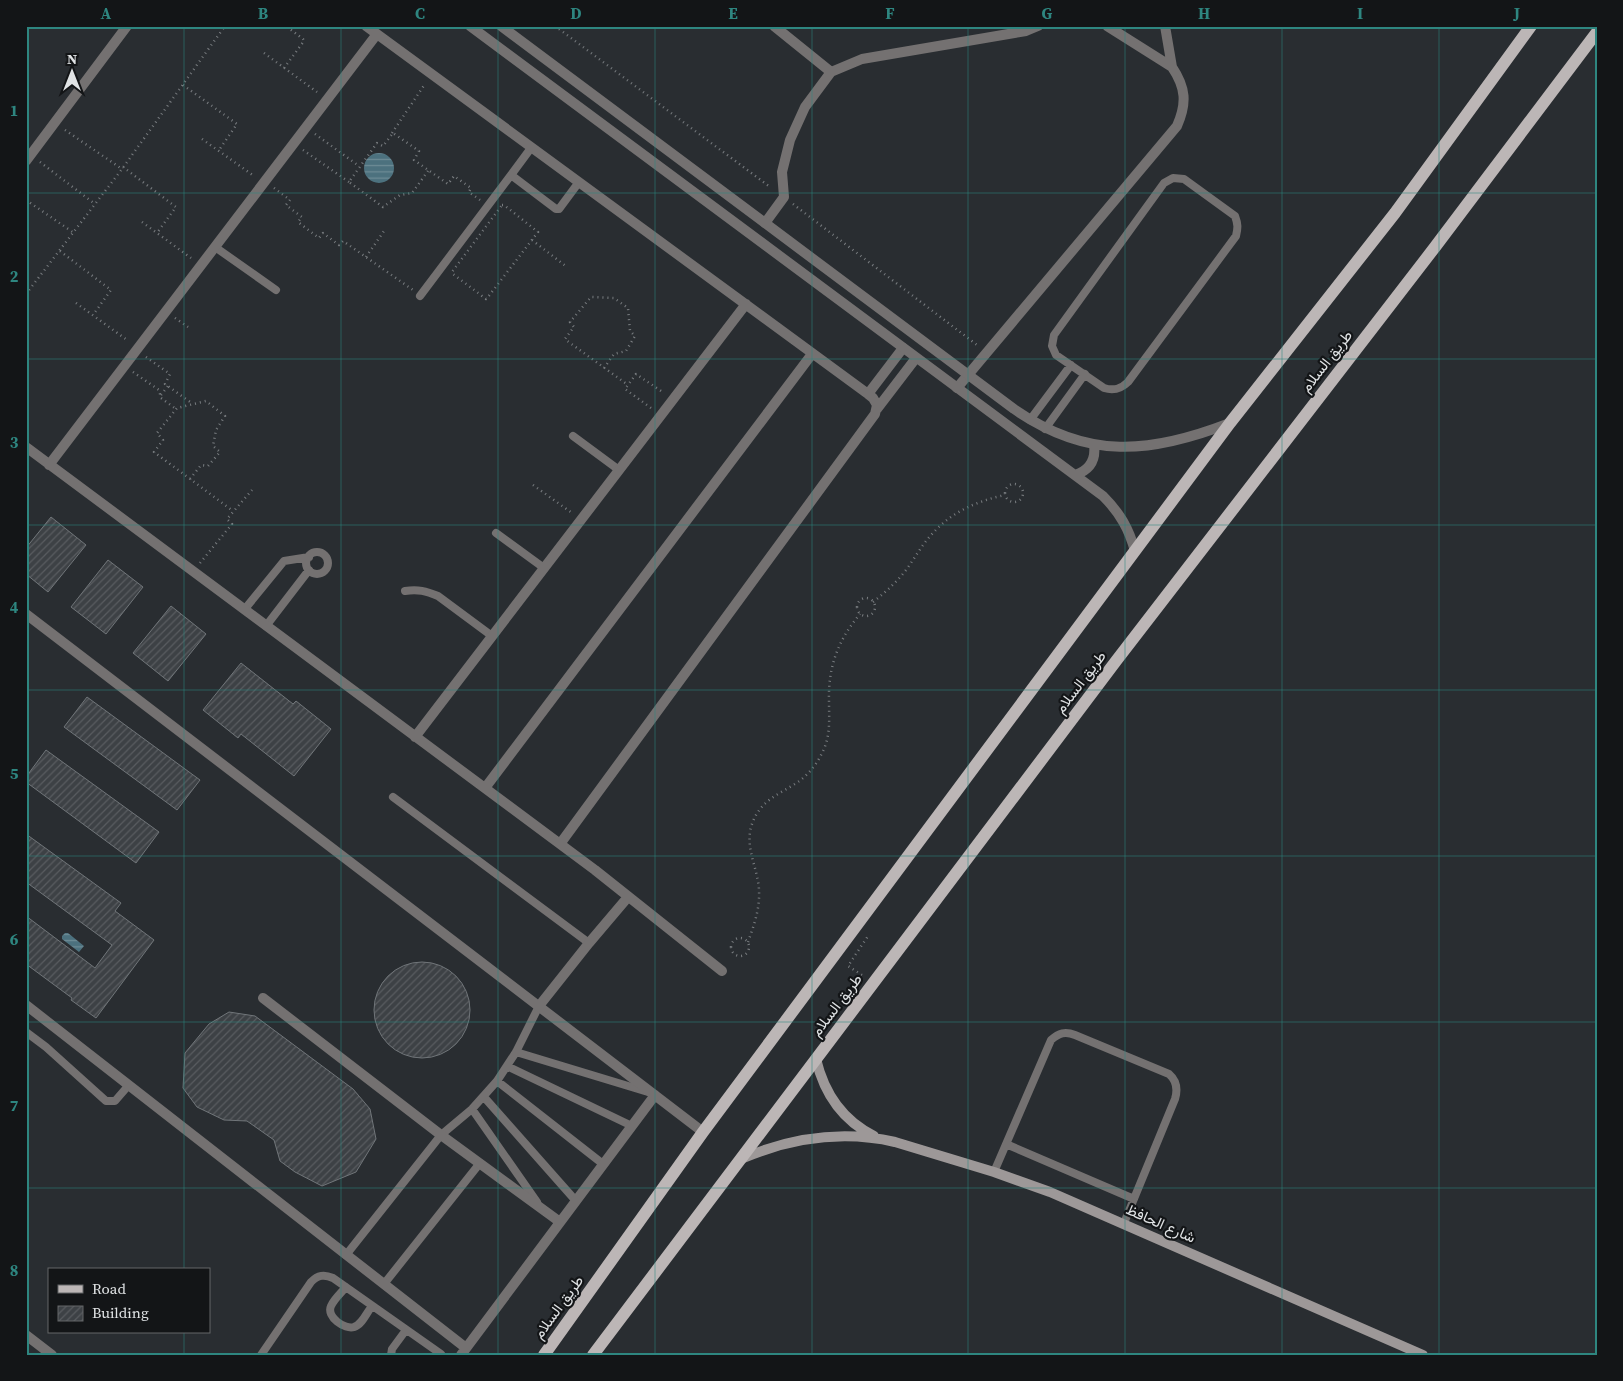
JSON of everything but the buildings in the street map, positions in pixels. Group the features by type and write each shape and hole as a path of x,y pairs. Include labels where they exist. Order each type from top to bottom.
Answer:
{"main road":[{"name":"طريق السلام","path":"544,1355 703,1132 1230,423 1395,213 1531,26"},
{"name":"طريق السلام","path":"593,1355 1116,661 1597,32"},
{"name":"شارع الحافظ","path":"816,1059 819,1075 843,1114 854,1124 879,1138 994,1172 1050,1192 1423,1355"},
{"name":"شارع الحافظ","path":"741,1159 781,1144 802,1140 841,1136 879,1138"}],"street":[{"path":"29,158 127,26"},
{"path":"366,26 868,394 876,401 877,410"},
{"path":"470,26 1104,496 1124,521 1135,551"},
{"path":"501,26 968,375 1045,429 1073,440 1094,445 1150,446 1191,437 1230,423"},
{"path":"774,26 831,72"},
{"path":"765,223 784,197 782,172 790,140 805,107 831,72 862,59 1026,31 1038,26"},
{"path":"1107,26 1172,67"},
{"path":"958,388 1177,126 1182,115 1184,102 1181,84 1172,67 1165,26"},
{"path":"49,466 376,34"},
{"path":"415,737 746,304"},
{"path":"868,394 903,348"},
{"path":"485,788 812,354"},
{"path":"560,844 916,358"},
{"path":"1075,475 1092,464 1094,445"},
{"path":"26,447 49,466 560,844 722,971"},
{"path":"26,614 703,1132"},
{"path":"539,1006 588,943 628,896"},
{"path":"263,998 441,1135 560,1222"},
{"path":"26,1005 384,1284 463,1351 655,1095"},
{"path":"26,1335 52,1355"}],"lane":[{"path":"420,296 531,148"},
{"path":"511,175 558,210 578,182"},
{"path":"1173,178 1184,179 1234,216 1238,222 1236,236 1124,386 1120,388 1104,388 1085,374 1056,355 1052,341 1054,336 1164,183 1173,178"},
{"path":"215,247 276,290"},
{"path":"1030,420 1071,365"},
{"path":"1045,429 1085,374"},
{"path":"573,436 620,470"},
{"path":"496,533 544,568"},
{"path":"244,610 284,561 309,557 320,553 326,557 327,569 320,574 312,573 306,564 309,557"},
{"path":"266,626 309,570"},
{"path":"405,591 427,591 438,596 492,636"},
{"path":"393,797 588,943"},
{"path":"346,1255 441,1135 472,1109 497,1081 516,1052 539,1006"},
{"path":"26,1032 46,1047 106,1101 115,1101 128,1086"},
{"path":"994,1172 1051,1040 1056,1035 1062,1033 1075,1035 1163,1070 1174,1079 1177,1092 1124,1223"},
{"path":"516,1052 655,1095"},
{"path":"507,1066 632,1126"},
{"path":"497,1081 603,1164"},
{"path":"484,1097 576,1201"},
{"path":"472,1109 540,1207"},
{"path":"1006,1144 1134,1199"},
{"path":"384,1284 480,1163"},
{"path":"261,1355 315,1278 319,1276 329,1276 406,1330 430,1351 441,1354"},
{"path":"346,1287 331,1306 333,1318 346,1327 354,1327 372,1306"},
{"path":"391,1355 392,1349 406,1330"}],"path":[{"path":"26,294 123,168 225,26"},
{"path":"284,68 304,41 286,26"},
{"path":"264,53 327,99"},
{"path":"348,182 376,143 383,146 432,74"},
{"path":"183,85 237,124 219,150"},
{"path":"56,123 123,168 176,207 157,234"},
{"path":"305,128 360,166"},
{"path":"392,132 419,151 414,160 428,171 448,184 454,176 470,188 468,192 496,213"},
{"path":"202,139 290,200 286,205 302,218 298,222 319,238 323,233 339,245 343,241 420,296"},
{"path":"294,143 383,206 400,195 412,193 428,171"},
{"path":"29,158 96,204"},
{"path":"26,200 74,233"},
{"path":"502,205 538,231 532,240 488,297 485,298 452,272 502,205"},
{"path":"142,222 201,265"},
{"path":"366,257 384,231"},
{"path":"532,240 567,266"},
{"path":"60,251 111,290 93,315"},
{"path":"604,368 614,354 626,350 635,336 630,331 628,308 614,298 591,297 570,322 574,326 565,339 604,368 628,385"},
{"path":"76,303 170,374 164,384 193,404"},
{"path":"125,366 159,390 160,398 176,409"},
{"path":"661,415 626,390 628,385 637,374 673,400"},
{"path":"160,396 168,386"},
{"path":"190,479 201,465 208,466 219,452 213,446 216,430 225,417 206,401 176,409 157,433 163,440 154,452 233,512"},
{"path":"533,484 581,520"},
{"path":"1011,484 1018,485 1024,495 1020,501 1014,503 1008,500 1005,495 1006,489 1011,484"},
{"path":"193,572 232,524 227,519 252,490"},
{"path":"874,602 898,579 934,531 949,518 966,507 1005,495"},
{"path":"862,598 868,598 874,602 874,612 869,616 860,614 856,608 857,602 862,598"},
{"path":"748,942 741,938 735,939 731,944 731,950 734,955 744,956 748,952 748,942 755,925 758,908 759,890 749,840 752,824 759,810 770,798 799,781 813,768 823,752 829,734 829,687 835,655 841,640 860,614"},
{"path":"856,928 868,936 848,966 873,983"}],"water":[{"path":"379,153 390,157 394,168 390,179 379,183 368,179 364,168 368,157"},
{"path":"65,933 68,933 84,946 79,952 62,939"}]}
